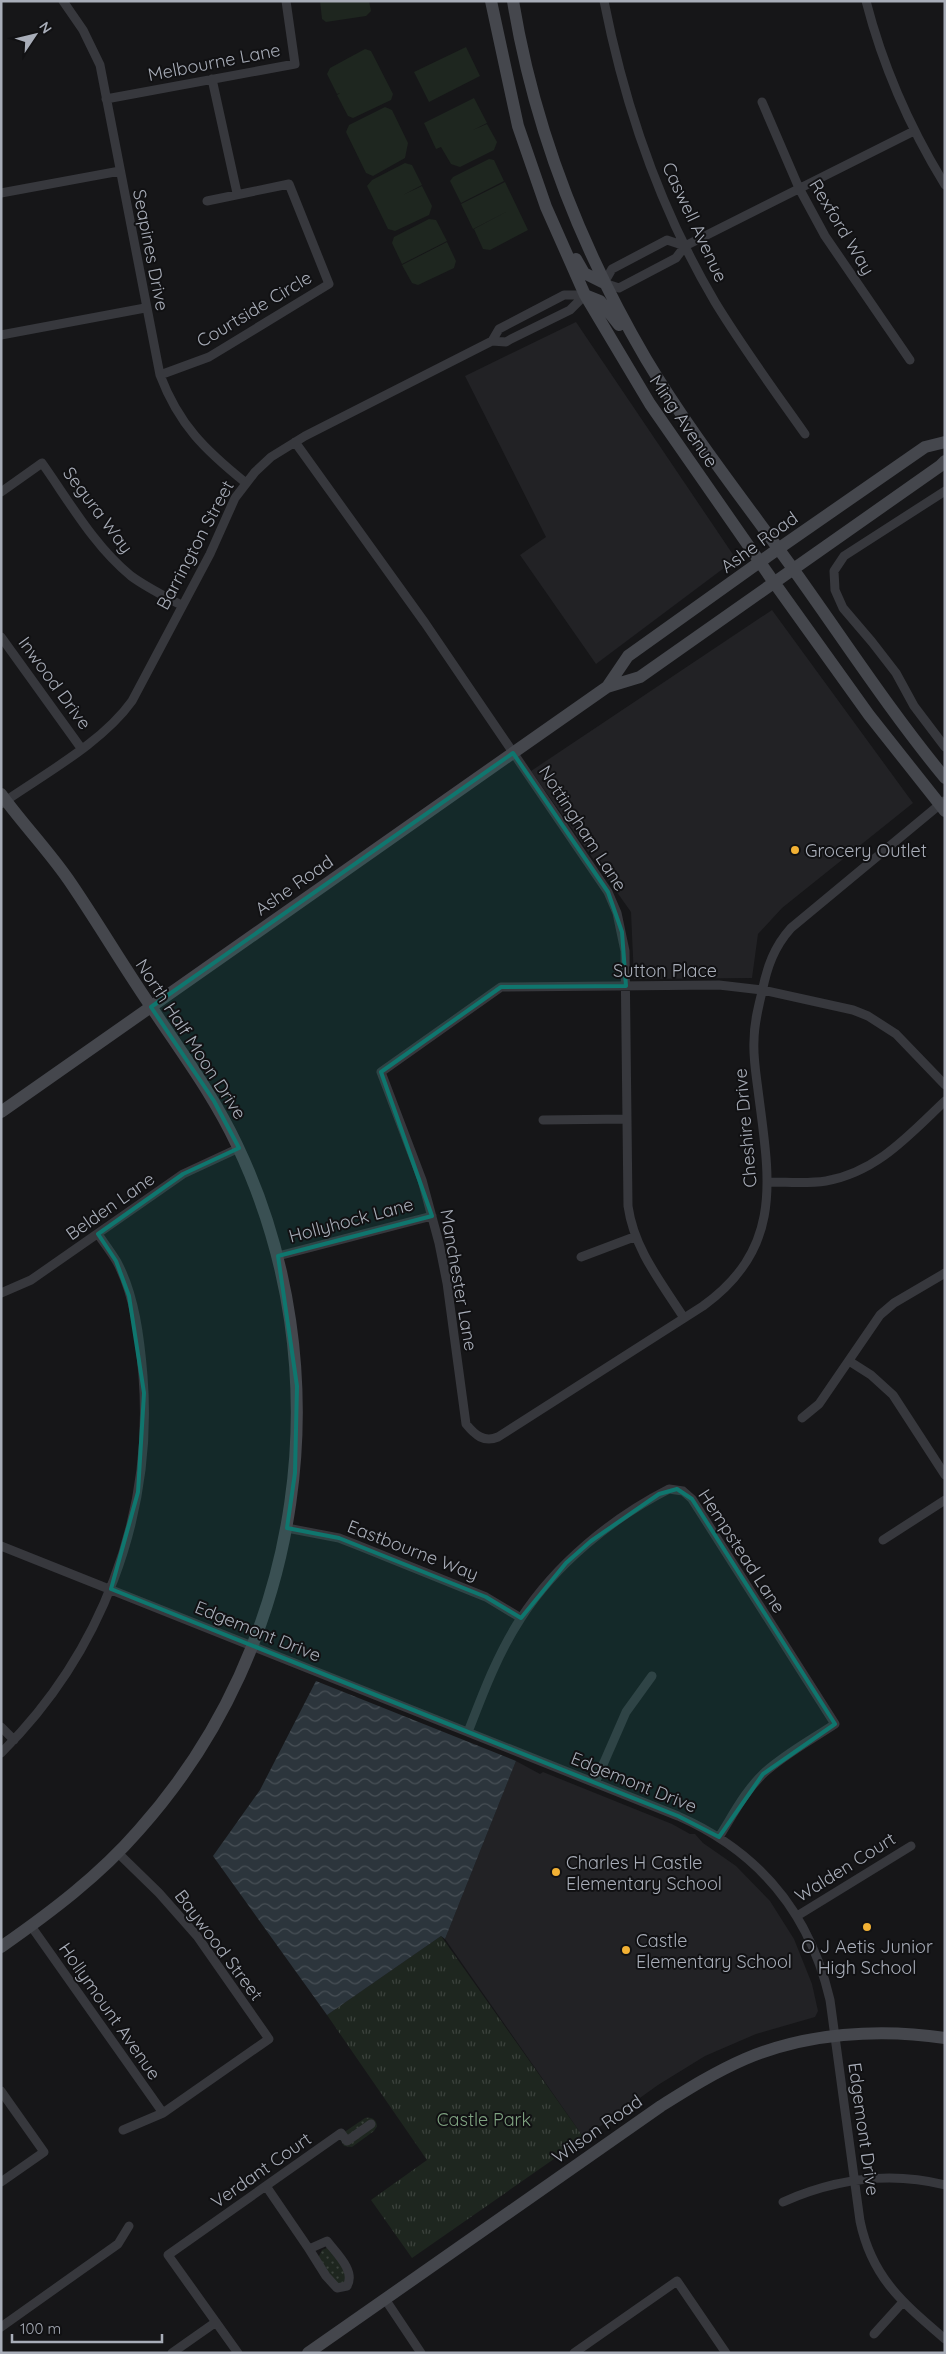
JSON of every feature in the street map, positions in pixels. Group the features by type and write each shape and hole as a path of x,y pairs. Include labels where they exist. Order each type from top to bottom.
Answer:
{"street":[{"name":"Seapines Drive","path":"63,1 93,47 100,65 145,308 160,375 175,409 187,428 214,458 246,483"},
{"name":"Melbourne Lane","path":"106,99 296,64 286,1"},
{"name":"Ming Avenue","path":"491,1 518,126 532,171 585,295 650,404 774,582 869,715 943,805"},
{"name":"Ming Avenue","path":"513,1 527,73 552,158 604,284 647,360 884,701 945,778"},
{"name":"Caswell Avenue","path":"604,1 624,87 638,132 666,206 715,301 740,341 805,434"},
{"path":"866,1 882,54 914,131 945,186"},
{"path":"212,79 237,193"},
{"name":"Rexford Way","path":"762,102 800,188 847,271 910,360"},
{"path":"552,221 584,272 604,284 619,288 676,258 685,246 914,131"},
{"path":"1,193 120,171"},
{"name":"Courtside Circle","path":"160,375 209,357 328,284 289,184 237,193 207,201"},
{"path":"604,284 612,268 667,240 685,246"},
{"name":"Barrington Street","path":"492,341 499,329 564,295 585,295"},
{"path":"585,295 600,301 647,360"},
{"name":"Barrington Street","path":"3,800 111,726 132,701 181,605 210,554 236,498 246,483 271,457 295,442 492,341 506,342 570,310 585,295"},
{"path":"1,335 145,308"},
{"name":"Nottingham Lane","path":"295,442 425,623 608,892 622,932 625,951 628,1206 634,1237 640,1250 684,1318"},
{"name":"Ashe Road","path":"607,687 628,656 778,548 925,447 945,442"},
{"name":"Ashe Road","path":"1,1112 607,687 640,676 793,570 945,461"},
{"name":"Segura Way","path":"1,492 42,463 114,561 143,584 181,605"},
{"path":"945,491 844,556 834,571 835,590 843,608 896,673 914,706 945,747"},
{"name":"Inwood Drive","path":"1,637 81,748"},
{"name":"North Half Moon Drive","path":"1,1947 86,1883 118,1853 163,1802 201,1748 223,1711 253,1646 269,1602 287,1528 295,1473 297,1386 292,1333 278,1256 256,1188 238,1148 205,1086 67,878 3,800"},
{"name":"Cheshire Drive","path":"478,1436 492,1440 498,1437 684,1318 725,1288 748,1259 763,1221 769,1182 754,1041 762,990 774,951 791,928 943,805"},
{"name":"Sutton Place","path":"381,1072 501,987 719,985 762,990 854,1010 868,1016 896,1034 945,1084"},
{"name":"Manchester Lane","path":"381,1072 406,1134 432,1216 447,1283 464,1416 466,1424 478,1436"},
{"path":"769,1182 824,1181 861,1171 892,1150 945,1101"},
{"path":"542,1120 627,1119"},
{"name":"Belden Lane","path":"1,1293 31,1280 184,1174 238,1148"},
{"name":"Hollyhock Lane","path":"278,1256 432,1216"},
{"path":"1,1753 45,1704 65,1677 82,1649 111,1589 125,1548 138,1492 142,1459 144,1393 140,1352 129,1296 116,1261 98,1234"},
{"path":"580,1257 634,1237"},
{"path":"802,1418 819,1404 880,1315 894,1303 945,1273"},
{"path":"849,1361 871,1375 893,1396 945,1476"},
{"name":"Hempstead Lane","path":"468,1732 495,1667 521,1618 566,1563 609,1527 669,1489 677,1489 688,1494 835,1724 777,1762 763,1774 749,1791 719,1837"},
{"path":"883,1540 945,1500"},
{"name":"Eastbourne Way","path":"287,1528 339,1538 486,1597 521,1618"},
{"name":"Edgemont Drive","path":"1,1546 686,1820 719,1837 747,1857 769,1878 797,1916 810,1939 825,1979 835,2036 862,2229 870,2255 890,2288 945,2340"},
{"path":"595,1783 626,1712 652,1676"},
{"path":"1,1728 14,1740"},
{"name":"Walden Court","path":"797,1916 911,1846"},
{"name":"Baywood Street","path":"118,1853 159,1893 197,1936 269,2039 163,2114"},
{"name":"Hollymount Avenue","path":"31,1926 163,2114"},
{"name":"Wilson Road","path":"308,2353 661,2106 714,2074 771,2050 835,2036 901,2033 945,2038"},
{"path":"1,2091 44,2152 1,2182"},
{"path":"124,2130 163,2114"},
{"name":"Verdant Court","path":"216,2322 168,2254 341,2133 347,2141 370,2124"},
{"path":"783,2202 809,2190 855,2179 908,2178 945,2185"},
{"path":"266,2186 326,2276 337,2288 347,2286 350,2280 350,2272 327,2241 309,2250"},
{"path":"1,2327 118,2244 129,2226"},
{"path":"574,2353 677,2281 726,2353"},
{"path":"385,2299 421,2353"},
{"path":"874,2334 903,2302"},
{"path":"172,2353 216,2322 238,2353"}],"highlighted area":[{"path":"513,753 608,892 622,932 626,986 501,987 381,1072 432,1216 278,1256 297,1386 295,1473 287,1528 339,1538 486,1597 521,1618 566,1563 591,1541 659,1494 677,1489 692,1499 835,1724 763,1774 719,1837 678,1816 111,1589 138,1492 144,1393 129,1296 116,1261 98,1234 183,1174 239,1148 214,1101 151,1007"}],"shaded area":[{"path":"576,322 736,559 596,664 520,555 546,537 465,376"},
{"path":"772,610 913,803 782,908 758,934 752,978 634,979 631,912 531,771"},
{"name":"Castle Elementary School","path":"516,1761 540,1774 543,1772 672,1824 690,1834 695,1834 703,1843 736,1866 770,1901 794,1939 812,1984 818,2011 815,2017 756,2034 705,2056 658,2085 584,2138 445,1939"}],"green space":[{"path":"320,1 369,1 371,11 366,16 326,22 322,19"},
{"path":"466,47 480,76 429,102 414,72"},
{"path":"365,49 371,51 393,94 391,100 353,118 348,116 337,95 340,93 337,94 327,74 330,68"},
{"path":"474,98 487,123 473,130 487,124 497,142 494,150 460,167 451,164 441,147 436,149 424,123"},
{"path":"385,107 392,110 408,143 405,158 373,176 366,173 346,132 349,125"},
{"path":"489,159 494,160 504,181 461,203 450,181 453,177"},
{"path":"405,163 412,165 422,185 403,195 422,186 432,206 429,215 395,231 388,229 367,186 372,180"},
{"path":"505,182 528,230 490,250 483,249 474,229 508,211 473,229 461,204"},
{"path":"429,219 436,220 447,241 402,264 392,243 394,237"},
{"path":"447,242 456,261 454,268 418,285 412,283 402,265"},
{"name":"Castle Park","path":"441,1936 584,2138 412,2258 371,2200 427,2160 327,2015"},
{"path":"365,2118 375,2120 377,2126 374,2131 352,2147 344,2146 340,2139 343,2133"},
{"path":"327,2248 349,2274 349,2282 337,2285 318,2258 322,2250"}],"water":[{"path":"316,1681 516,1761 445,1939 441,1936 327,2015 213,1856 260,1790"}],"place":[{"name":"Grocery Outlet","path":"795,850"},
{"name":"Charles H Castle Elementary School","path":"556,1872"},
{"name":"O J Aetis Junior High School","path":"867,1927"},
{"name":"Castle Elementary School","path":"626,1950"}]}
